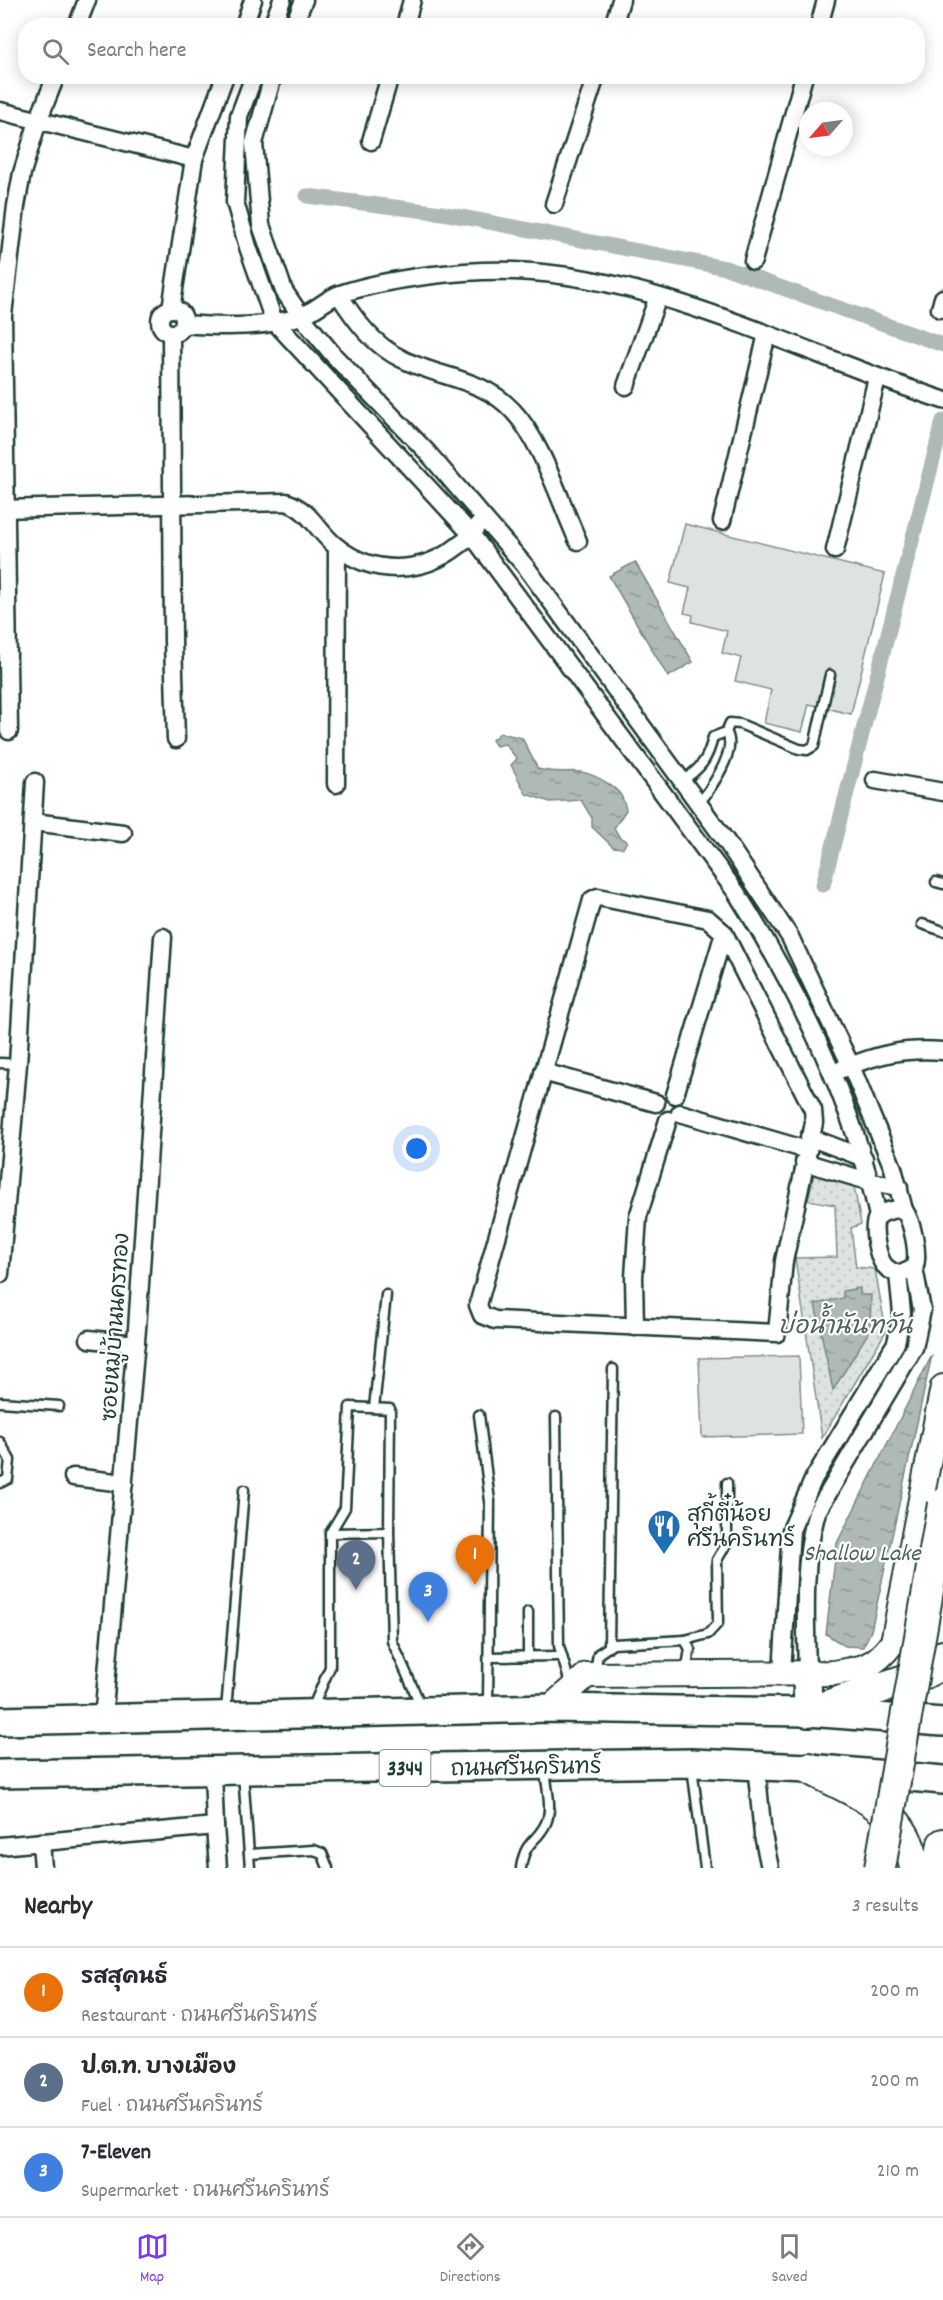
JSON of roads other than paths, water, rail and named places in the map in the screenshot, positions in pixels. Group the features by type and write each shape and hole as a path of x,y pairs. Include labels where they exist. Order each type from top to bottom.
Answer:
{"highway":[{"path":"880,1868 943,1504"},
{"path":"808,1712 923,1674 939,1665 943,1656"},
{"path":"809,1768 879,1806 903,1829 912,1852 915,1868"},
{"path":"939,1868 943,1844"}],"main road":[{"path":"794,1672 808,1712"},
{"path":"0,1721 550,1708 808,1712 943,1722"},
{"name":"ถนนศรีนครินทร์","path":"0,1774 243,1772 692,1763 809,1768 943,1780"}],"street":[{"path":"80,18 87,0"},
{"path":"247,18 253,0"},
{"path":"275,18 282,0"},
{"path":"296,18 303,0"},
{"path":"407,18 412,0"},
{"path":"615,18 621,0"},
{"path":"821,18 826,0"},
{"path":"9,731 3,509 3,315 16,206 38,121 53,84"},
{"path":"176,739 172,505 178,329 182,314 171,309 194,159 222,84"},
{"path":"251,84 239,116 235,202 248,248 274,321 472,535 736,892 775,953 831,1074 871,1182 878,1216 875,1224 881,1260 889,1270 906,1271"},
{"path":"271,84 254,143 261,225 284,291 334,357 427,452 533,576 699,804 789,937 851,1066 899,1187 904,1210 909,1218 916,1260 906,1271 903,1313 896,1343 814,1478 791,1530 788,1567 794,1672"},
{"path":"371,141 388,84"},
{"path":"554,204 593,84"},
{"path":"753,261 802,84"},
{"path":"0,111 194,159"},
{"path":"178,329 232,328 301,316 339,295 422,277 514,271 583,278 657,297 767,334 877,378 938,398"},
{"path":"339,295 358,324 380,346 404,360 472,383 490,392 513,410 529,432 578,541"},
{"path":"626,386 657,297"},
{"path":"722,521 767,334"},
{"path":"835,550 877,378"},
{"path":"3,509 286,502 298,506 307,513 337,547 362,561 384,568 410,569 430,564 472,535 483,515"},
{"path":"336,784 337,547"},
{"path":"875,780 943,792"},
{"path":"0,1274 18,1064 35,782"},
{"path":"33,822 123,833"},
{"path":"594,897 708,920 724,933 813,1110 814,1123 784,1261 777,1333 495,1320 482,1315 478,1305 543,1072 594,897"},
{"path":"675,1095 724,933"},
{"name":"ซอยหมู่บ้านนครทอง","path":"103,1720 136,1344 163,937"},
{"path":"831,1074 885,1053 915,1049 943,1052"},
{"path":"543,1072 656,1103"},
{"path":"656,1103 664,1095 675,1095"},
{"path":"635,1327 634,1277 638,1217 674,1117 682,1105 675,1095"},
{"path":"656,1103 658,1114 807,1150 864,1158"},
{"path":"807,1150 871,1182 899,1187"},
{"path":"878,1216 893,1210 904,1210"},
{"path":"794,1672 810,1544 817,1512 914,1348 922,1310 906,1271"},
{"path":"89,1339 136,1344"},
{"path":"550,1708 587,1675 833,1673 864,1668 883,1656 893,1642 943,1387"},
{"path":"73,1477 124,1483"},
{"path":"788,1567 808,1568"},
{"path":"756,1766 763,1835 770,1868"},
{"path":"213,1772 218,1868"},
{"path":"0,1846 215,1826"},
{"path":"41,1842 43,1868"}],"lane":[{"path":"699,804 722,769 730,746 726,732 730,723 740,724 799,749 807,750 814,746 830,675"},
{"path":"682,782 700,770 706,761 713,737 726,732"},
{"path":"922,924 943,931"},
{"path":"0,1063 18,1064"},
{"path":"375,1408 386,1295"},
{"path":"609,1646 613,1369"},
{"path":"0,1401 59,1406"},
{"path":"309,1715 330,1667 330,1533 345,1508 350,1407 390,1409 389,1532 392,1641 424,1712"},
{"path":"479,1415 490,1502 488,1709"},
{"path":"556,1417 559,1646 572,1687"},
{"path":"0,1442 10,1460 8,1479 0,1483"},
{"path":"594,1675 598,1654 609,1646 685,1640 708,1634 718,1623 717,1560 727,1543 727,1483"},
{"path":"225,1717 244,1490"},
{"path":"330,1533 389,1532"},
{"path":"528,1612 528,1656"},
{"path":"685,1640 690,1649 686,1675"},
{"path":"490,1657 562,1656"},
{"path":"692,1763 705,1868"},
{"path":"521,1868 523,1852 528,1843 546,1825 548,1816 544,1765"},
{"path":"243,1772 250,1868"},
{"path":"249,1854 314,1850 322,1853 328,1868"}],"water":[{"path":"635,562 693,662 668,677 609,576"},
{"path":"500,733 522,738 538,769 588,774 607,783 617,791 622,797 626,810 614,828 620,838 627,841 623,848 613,847 592,827 592,818 581,800 550,802 526,794 511,765 517,759 505,744 496,746 492,740"},
{"name":"บ่อน้ำนันทวัน","path":"860,1288 860,1295 871,1295 870,1330 833,1390 815,1304 843,1298 843,1291"},
{"name":"Shallow Lake","path":"932,1355 871,1631 863,1647 845,1646 826,1634 837,1543"}],"waterway":[{"path":"307,196 442,213 726,268 943,345"},
{"path":"823,885 943,421"}],"place":[{"name":"สุกี้ตี๋น้อย ศรีนครินทร์","path":"664,1555"},
{"name":"รสสุคนธ์","path":"475,1585"},
{"name":"ป.ต.ท. บางเมือง","path":"356,1590"},
{"name":"7-Eleven","path":"428,1622"}]}
